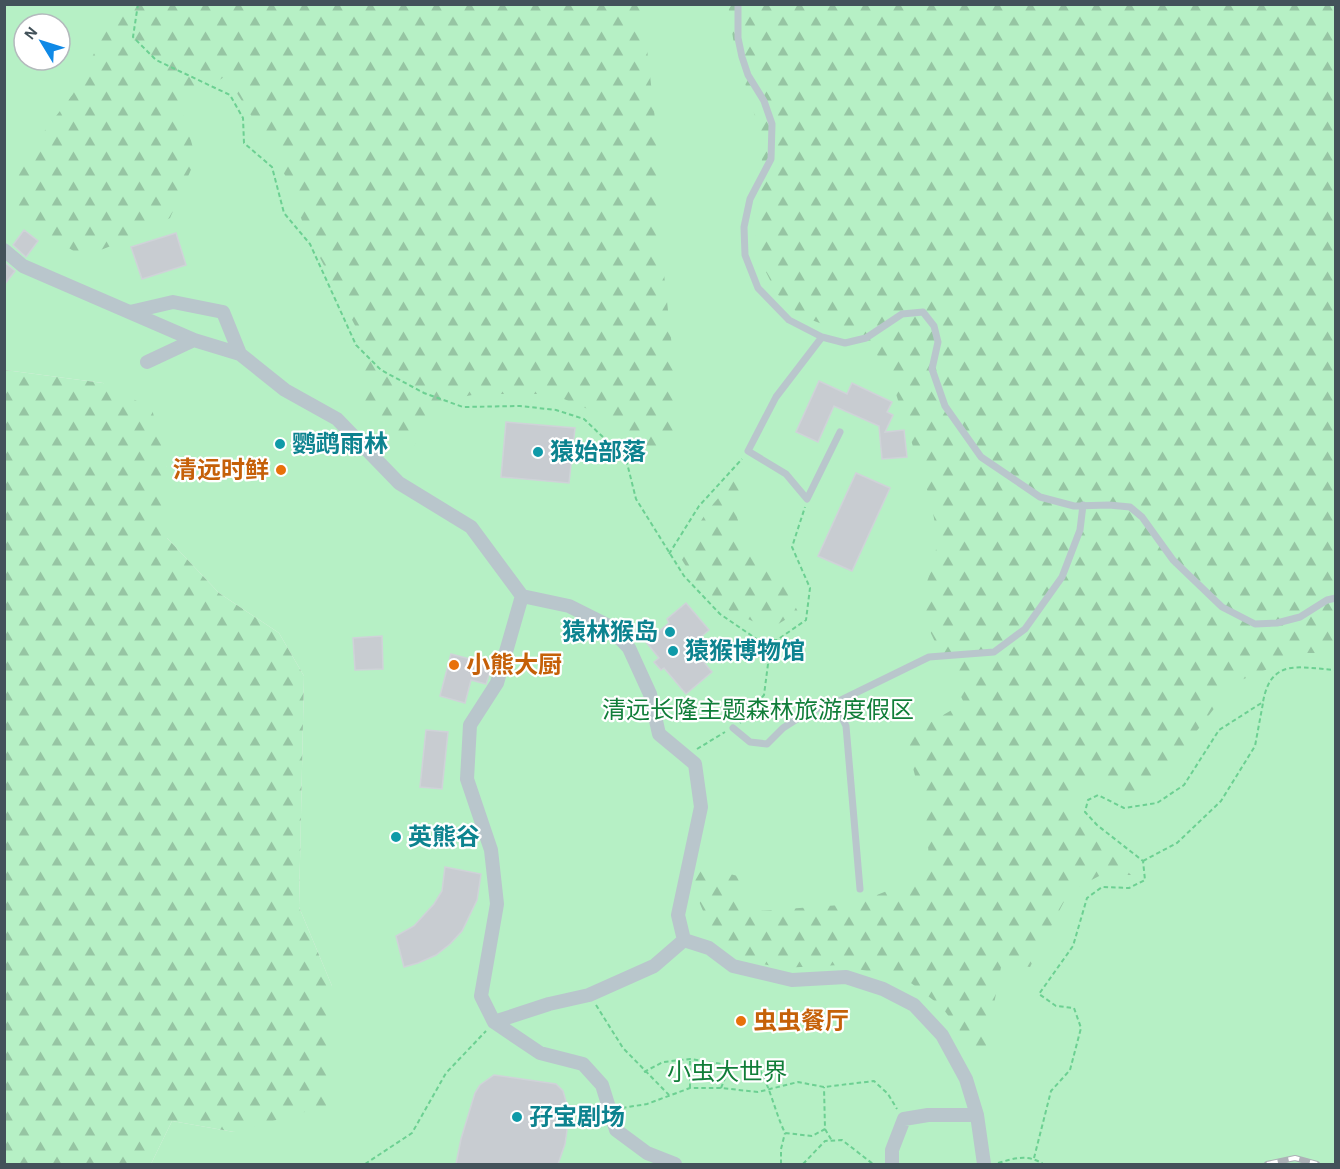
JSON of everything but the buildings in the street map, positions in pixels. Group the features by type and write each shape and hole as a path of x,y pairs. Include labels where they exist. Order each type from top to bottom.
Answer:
{"street":[{"path":"4,250 23,266"},
{"path":"4,257 194,340 240,354 285,390 337,419 399,483 471,527 522,596 569,606 607,625 629,648 650,694 659,734 695,764 701,807 678,915 684,940"},
{"path":"130,312 173,302 223,312 240,354"},
{"path":"147,362 194,340"},
{"path":"522,596 497,683 470,725 467,779 491,850 497,904 481,996 495,1022 540,1053 583,1064 602,1085 616,1130 646,1153 675,1164"},
{"path":"495,1022 549,1004 589,995 654,966 684,940"},
{"path":"684,940 709,948 733,966 792,980 846,977 883,989 914,1005 942,1035 966,1079 977,1115 984,1164"},
{"path":"892,1164 892,1150 904,1119 977,1115"}],"lane":[{"path":"738,4 738,38 742,57 748,75 764,100 772,124 771,159 750,199 744,227 745,255 758,288 789,320 822,336 845,343 866,338 902,314 922,312 934,326 938,342 932,369 945,406 981,457 1040,497 1074,506 1130,507 1142,517 1173,561 1222,607 1255,624 1277,623 1300,617 1327,600 1335,598"},
{"path":"822,336 776,397 748,451 786,474 807,500 840,432"},
{"path":"733,728 750,742 767,744 783,728 808,712 835,703 929,657 994,652 1025,629 1062,577 1080,530 1083,505"},
{"path":"835,703 846,726 860,889"}],"path":[{"path":"138,4 133,37 156,60 230,95 243,118 244,143 272,167 284,213 310,244 356,345 381,370 424,393 463,407 520,406 556,410 584,419 626,459 636,499 684,576 720,614 758,640 768,664 764,695 740,724 686,756"},
{"path":"669,554 699,506 748,451"},
{"path":"758,640 777,640 806,620 810,588 792,547 807,500"},
{"path":"1143,861 1177,843 1221,801 1255,746 1266,686 1273,675 1290,667 1335,670"},
{"path":"1034,1158 1051,1091 1071,1070 1081,1028 1074,1008 1056,1006 1039,994 1073,946 1087,898 1102,887 1129,888 1145,880 1143,861 1097,825 1085,812 1088,800 1098,795 1124,808 1157,803 1184,784 1219,730 1263,702"},
{"path":"589,995 623,1048 669,1095"},
{"path":"365,1164 412,1133 446,1073 495,1022"},
{"path":"644,1072 663,1062 690,1059 760,1070 771,1089 777,1116 785,1133 781,1149 781,1164"},
{"path":"690,1059 690,1088"},
{"path":"721,1088 731,1065"},
{"path":"610,1110 647,1104 690,1088 721,1088 758,1092 798,1082 824,1087 874,1081 888,1094 904,1119"},
{"path":"824,1087 825,1129 832,1141"},
{"path":"785,1133 812,1136 825,1129"},
{"path":"804,1164 825,1141 842,1140 873,1164"},
{"path":"991,1164 1014,1158 1034,1158 1043,1164"}],"green space":[{"name":"清远长隆主题森林旅游度假区","path":"5,5 1058,5 1335,552 1335,1164 151,1164 172,1121 234,1132 332,986 299,907 304,676 279,633 219,593 167,538 167,467 103,383 5,370"},
{"path":"119,5 642,5 656,128 659,228 677,393 677,420 662,459 638,453 602,415 552,394 477,394 432,403 411,454 365,406 362,339 304,227 291,187 268,142 226,76 180,103 196,158 170,218 126,240 83,257 15,214 16,168 73,94"},
{"path":"728,5 1335,5 1335,653 1306,653 1234,683 1178,755 1139,797 1087,774 1068,811 1131,875 1101,875 1069,892 1030,967 1002,962 983,1062 941,1006 907,980 840,965 781,968 741,959 712,932 695,892 693,865 738,876 745,912 854,904 930,874 926,818 905,737 964,703 918,606 932,568 938,540 931,502 885,360 825,325 801,316 777,294 754,248 763,150 735,51"},
{"path":"5,370 103,383 152,409 167,467 167,538 219,593 279,633 304,676 299,907 332,986 326,1106 234,1132 172,1121 151,1164 5,1164"},
{"path":"739,474 747,478 737,517 746,548 782,579 798,612 770,629 730,611 695,581 679,555 708,510"}],"railway":[{"path":"1267,1164 1295,1158 1317,1164"}],"place":[{"name":"鹦鹉雨林","path":"280,444"},
{"name":"猿始部落","path":"538,452"},
{"name":"清远时鲜","path":"281,470"},
{"name":"猿林猴岛","path":"670,632"},
{"name":"猿猴博物馆","path":"673,651"},
{"name":"小熊大厨","path":"454,665"},
{"name":"英熊谷","path":"396,837"},
{"name":"虫虫餐厅","path":"741,1021"},
{"name":"孖宝剧场","path":"517,1117"}],"park label":[{"name":"小虫大世界","path":"727,1072"}]}
